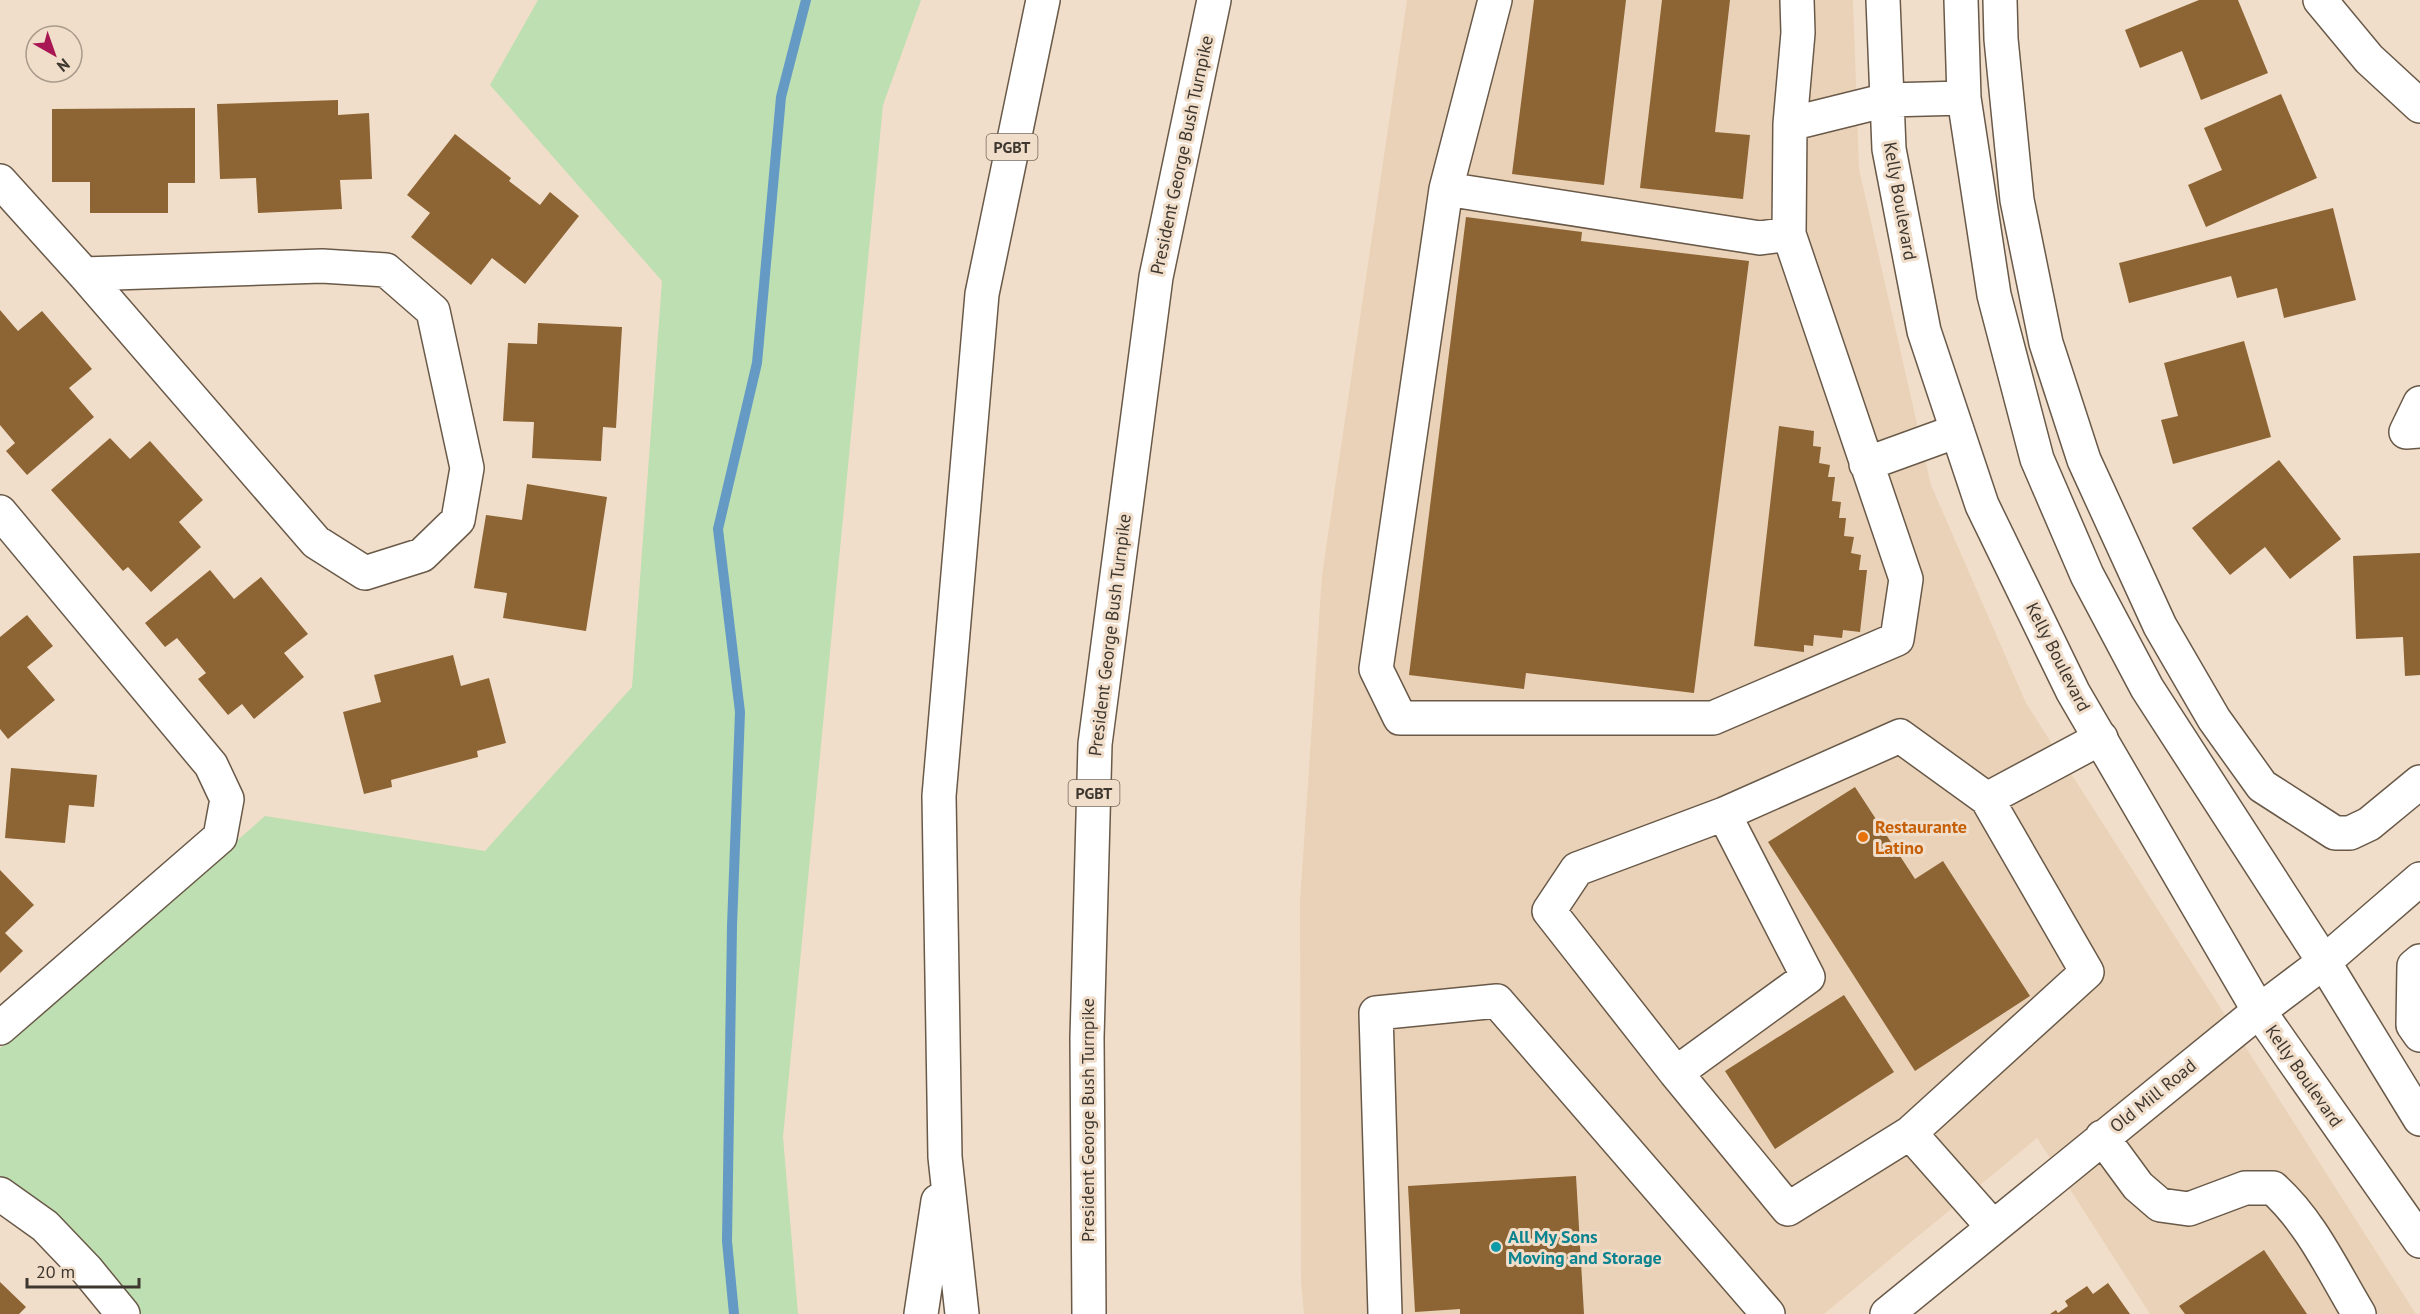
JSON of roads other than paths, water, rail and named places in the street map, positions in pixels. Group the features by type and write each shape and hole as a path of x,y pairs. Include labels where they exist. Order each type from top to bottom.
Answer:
{"main road":[{"name":"PGBT","path":"962,1314 945,1157 940,785 982,294 1042,0"},
{"name":"President George Bush Turnpike","path":"1089,1314 1087,1038 1095,744 1156,277 1214,0"},
{"path":"1495,0 1446,189 1376,669 1400,718 1713,718 1897,639 1906,579 1789,234 1790,124 1798,33 1797,0"},
{"name":"Kelly Boulevard","path":"1883,0 1889,149 1924,331 1982,505 2073,692 2259,1011 2420,1241"},
{"path":"1961,0 1964,98 1994,295 2037,459 2087,574 2147,688 2324,962 2420,1119"},
{"path":"2000,0 2001,39 2017,200 2046,343 2084,460 2160,626 2214,719 2262,786 2335,833 2350,833 2368,824 2420,782"},
{"path":"2320,0 2369,59 2420,106"},
{"path":"1790,124 1887,100 1964,98"},
{"path":"0,180 315,542 365,573 422,555 458,520 467,468 433,312 386,270 322,266 84,274"},
{"path":"1446,189 1760,238 1789,234"},
{"path":"2413,432 2420,404"},
{"path":"1866,464 1957,431"},
{"path":"0,512 211,765 227,800 220,837 0,1028"},
{"path":"1900,736 1987,799 2087,972 1910,1133 1788,1209 1549,911 1577,869 1724,814 1900,736"},
{"path":"1987,799 2101,738"},
{"path":"1676,1072 1808,977 1724,814"},
{"name":"Old Mill Road","path":"1887,1314 2102,1137 2324,962 2420,879"},
{"path":"2420,961 2414,966 2413,1025 2420,1035"},
{"path":"1385,1314 1376,1013 1497,1001 1768,1314"},
{"path":"1910,1133 1993,1227"},
{"path":"2102,1137 2138,1186 2160,1205 2189,1209 2245,1188 2273,1188 2291,1204 2311,1233 2359,1314"},
{"path":"921,1314 945,1157"},
{"path":"0,1194 45,1226 87,1270 123,1314"}],"waterway":[{"path":"734,1314 727,1241 732,926 740,712 718,529 757,363 781,97 806,0"}],"place":[{"name":"Restaurante Latino","path":"1863,837"},
{"name":"All My Sons Moving and Storage","path":"1496,1247"}]}
